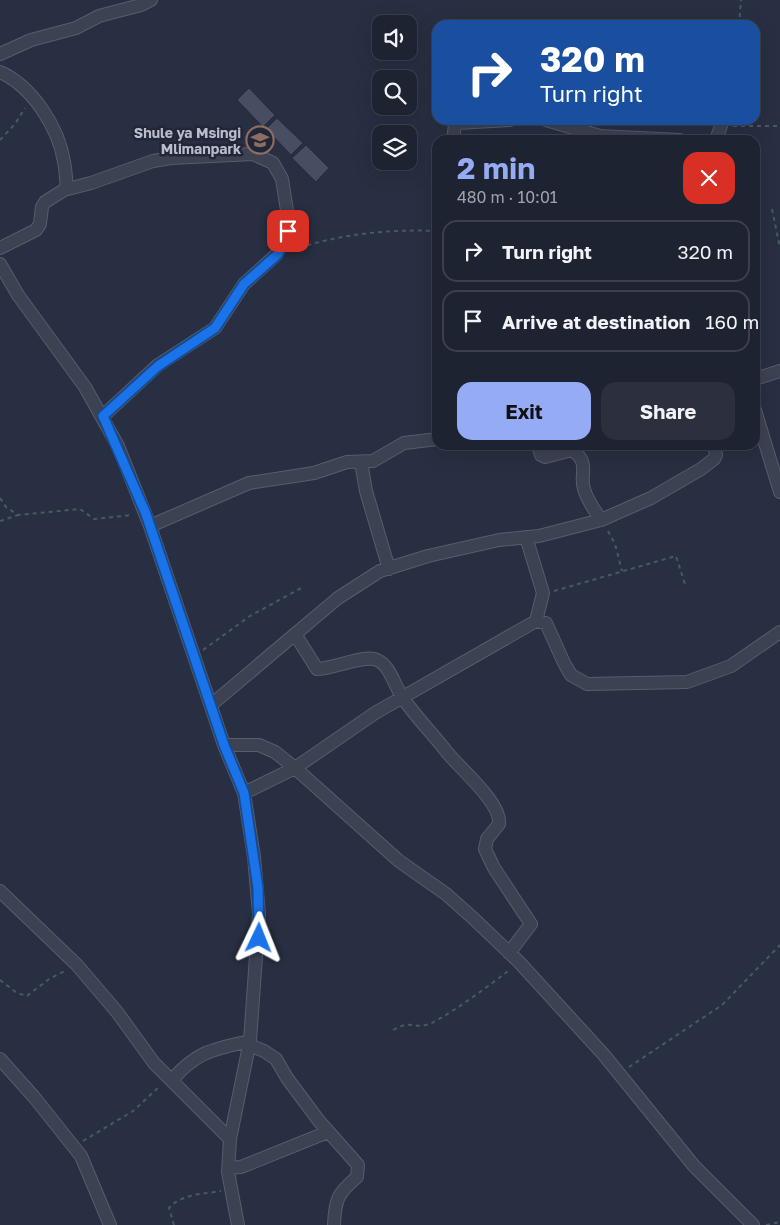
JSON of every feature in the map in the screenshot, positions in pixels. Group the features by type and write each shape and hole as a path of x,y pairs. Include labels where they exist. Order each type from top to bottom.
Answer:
{"street":[{"path":"0,54 31,40 76,28 99,16 143,2"},
{"path":"0,72 14,79 32,98 48,121 61,149 67,189"},
{"path":"563,125 597,135"},
{"path":"0,248 36,230 40,224 40,213 45,202 67,189 154,161 186,156 253,154 273,163 282,179 288,217 288,231 278,254 244,284 215,328 158,366 103,416"},
{"path":"0,264 18,295 85,387 103,416 146,514 224,745 244,793 257,880 259,914 250,1043 230,1139 229,1168 231,1190 238,1225"},
{"path":"760,378 780,371"},
{"path":"760,426 780,492"},
{"path":"150,526 249,483 314,473 347,462 361,462 382,458 404,443 432,440"},
{"path":"540,450 541,455 545,458 572,450 578,455 585,469 584,488 601,520"},
{"path":"211,705 353,587 389,569 428,556 572,529 601,520 651,498 701,469 714,459 716,455 715,450"},
{"path":"361,462 366,491 389,569"},
{"path":"526,537 543,593 536,621"},
{"path":"244,793 296,768 375,713 536,621 546,623 571,675 586,684 687,682 731,666 780,632"},
{"path":"295,634 317,668 367,659 379,660 385,666 403,698 450,756 476,783 500,818 499,824 484,844 485,849 494,868 530,919 531,924 514,958"},
{"path":"224,745 259,745 275,752 296,768 398,861 446,894 514,958 619,1073 694,1166 753,1225"},
{"path":"0,891 77,965 117,1012 154,1063 230,1139"},
{"path":"170,1079 185,1064 206,1052 250,1043 276,1059 287,1078 328,1132 358,1165 359,1172 338,1196 334,1225"},
{"path":"0,1059 75,1146 95,1184 110,1225"},
{"path":"229,1168 241,1167 328,1132"}],"path":[{"path":"739,20 741,0"},
{"path":"0,140 15,124 32,98"},
{"path":"760,125 780,126"},
{"path":"772,209 780,248"},
{"path":"278,254 334,237 389,231 432,231"},
{"path":"0,498 6,507 18,515"},
{"path":"0,521 18,515 80,509 94,518 146,514"},
{"path":"601,520 615,544 622,571"},
{"path":"543,593 572,587 676,556 685,584"},
{"path":"194,657 250,616 303,587"},
{"path":"619,1073 722,1005 780,945"},
{"path":"392,1030 404,1024 425,1025 439,1019 496,981 514,958"},
{"path":"0,980 17,993 28,996 49,979 77,965"},
{"path":"75,1146 133,1111 170,1079"},
{"path":"174,1225 169,1208 176,1201 191,1196 231,1190"},
{"path":"763,1225 780,1222"}],"building":[{"path":"249,88 275,115 263,127 237,100"},
{"path":"277,118 303,143 291,155 266,129"},
{"path":"306,145 329,168 316,182 292,158"}],"place":[{"name":"Shule ya Msingi Mlimanpark","path":"260,140"}],"route":[{"path":"259,938 258,888 244,793 224,745 146,514 118,446 103,416 138,381 211,332 220,323 244,284 267,266 278,254 288,231"}]}
